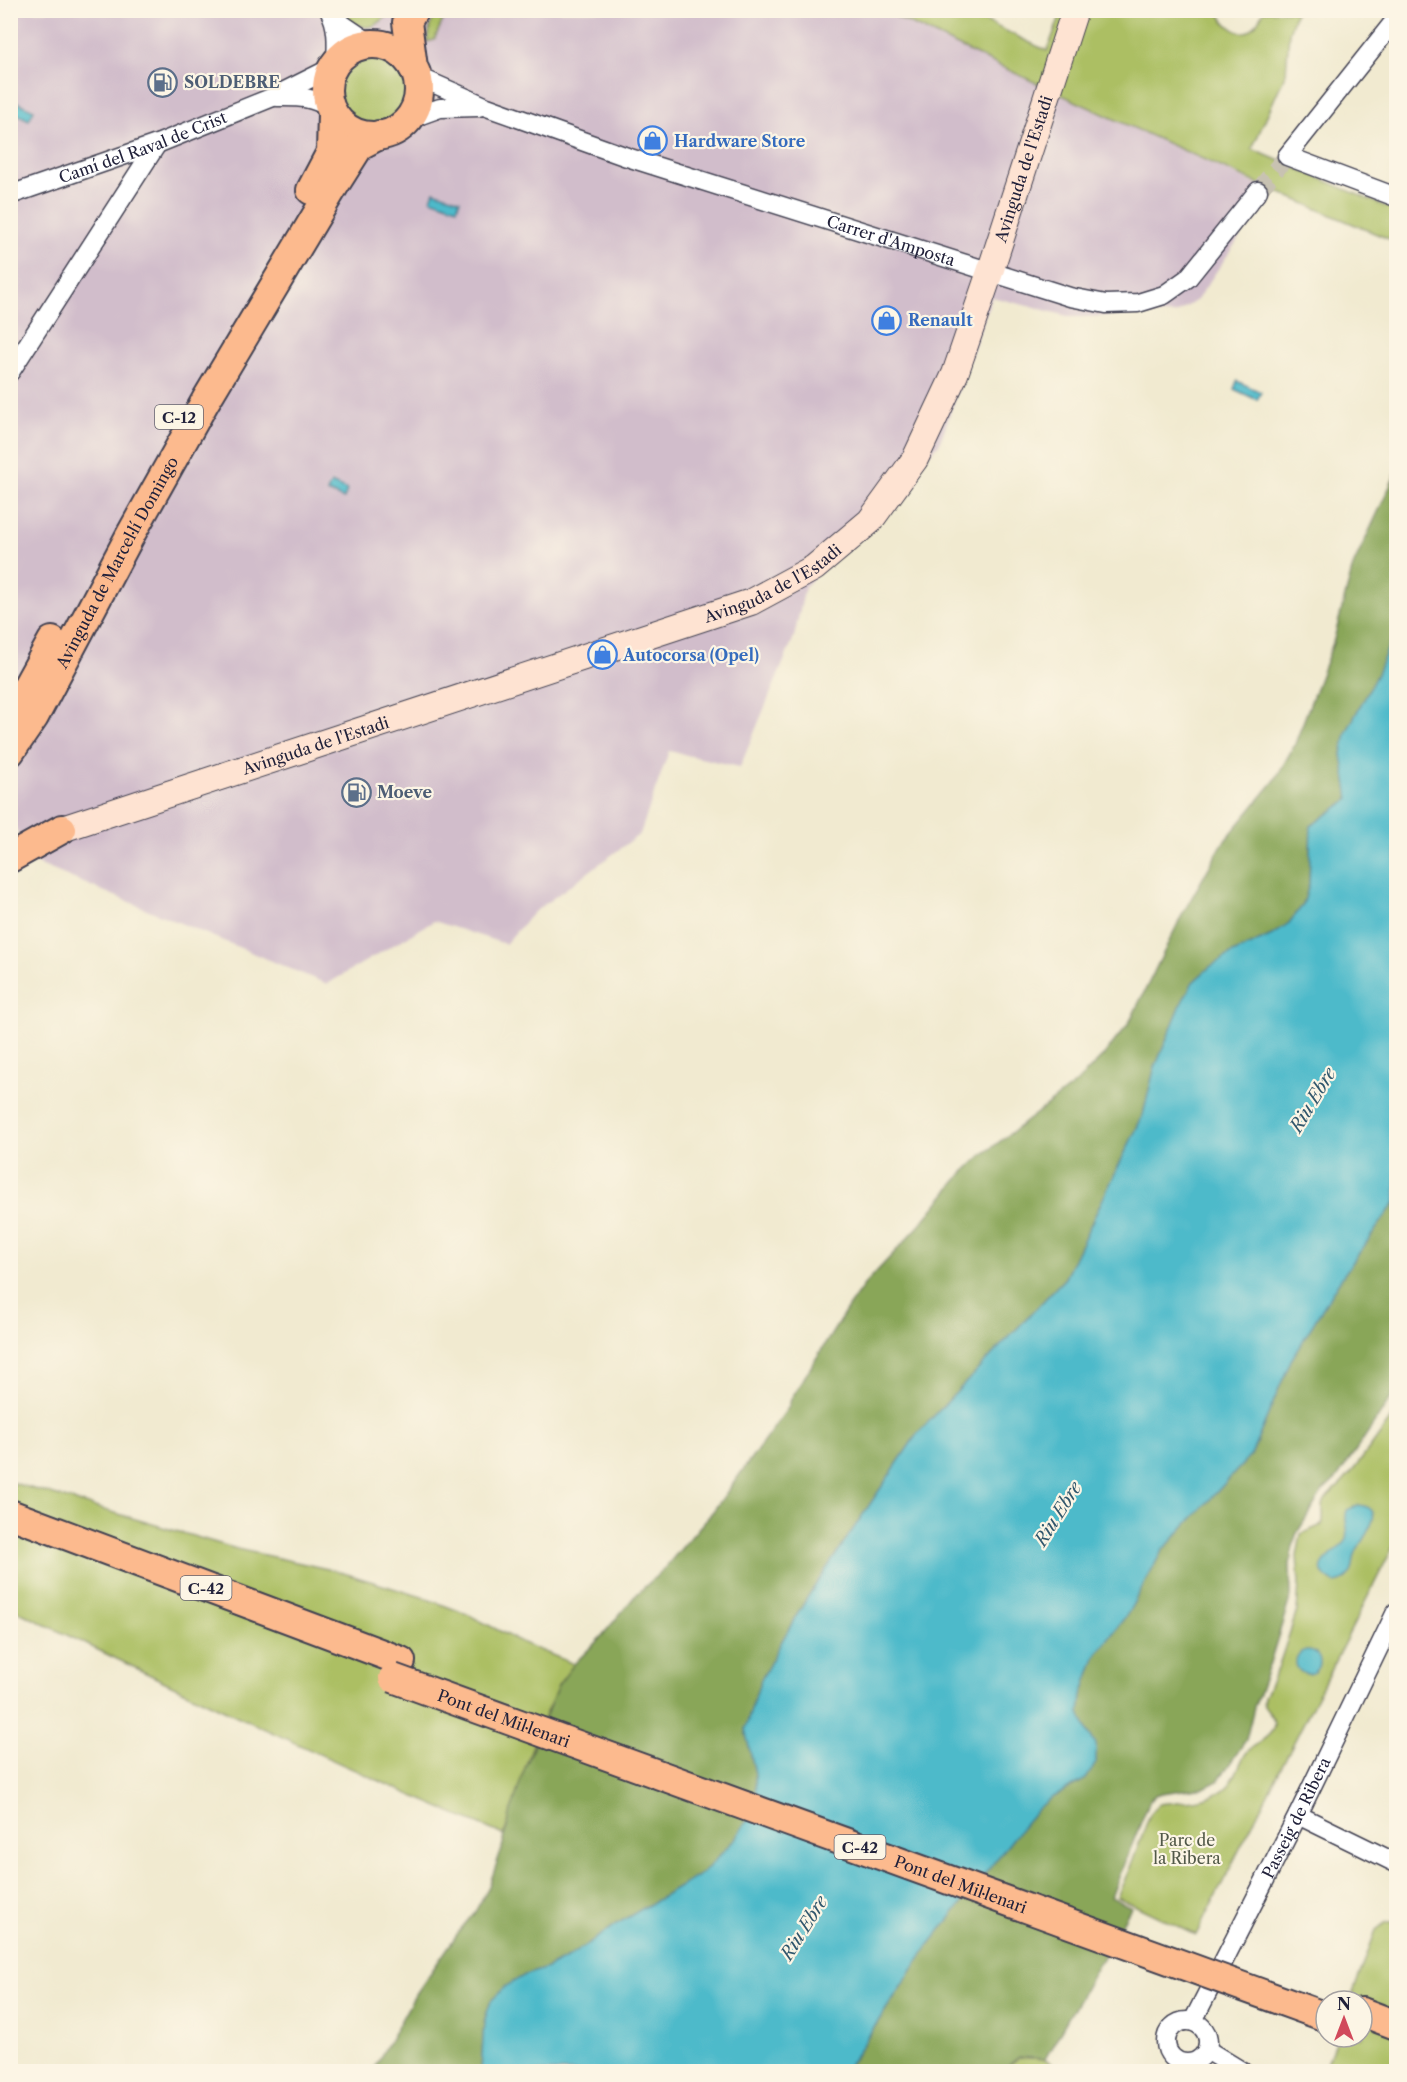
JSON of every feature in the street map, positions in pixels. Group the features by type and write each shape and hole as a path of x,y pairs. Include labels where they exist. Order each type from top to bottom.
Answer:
{"main road":[{"path":"373,43 410,16"},
{"path":"407,120 414,111 419,88 415,71 410,16"},
{"path":"334,64 346,52 358,46 373,43 390,47 403,55 415,71"},
{"name":"C-12","path":"22,717 268,260 321,173 330,152 331,110 326,88 334,64"},
{"path":"331,110 339,122 357,134 379,135"},
{"name":"C-12","path":"379,135 392,132 407,120"},
{"name":"Avinguda de Marcel·lí Domingo","path":"10,752 22,717 132,532 206,400 360,145 379,135"},
{"path":"10,771 22,717"},
{"path":"10,835 62,829"},
{"path":"10,858 62,829"},
{"name":"C-42","path":"10,1515 397,1669"},
{"name":"C-42","path":"10,1533 397,1669"},
{"name":"Pont del Mil·lenari","path":"397,1669 1314,1995"},
{"name":"Pont del Mil·lenari","path":"397,1669 1314,2013"},
{"path":"1374,2017 1396,2025"},
{"path":"1374,2034 1396,2042"}],"street":[{"name":"Avinguda de l'Estadi","path":"62,829 751,602 814,567 870,521 915,459 955,374 1075,10"},
{"path":"331,14 373,43"},
{"path":"331,14 337,45 334,64"},
{"path":"1394,29 1287,156 1396,197"},
{"name":"Camí del Raval de Crist","path":"10,195 157,144 273,97 334,64"},
{"name":"Carrer d'Amposta","path":"415,71 487,107 627,157 1070,297 1097,303 1138,303 1164,295 1188,278 1258,191"},
{"path":"273,97 301,96 316,99 331,110"},
{"path":"407,120 440,108 487,107"},
{"path":"10,372 157,144"},
{"name":"Passeig de Ribera","path":"1193,2021 1298,1815 1396,1612"},
{"path":"1298,1815 1396,1863"},
{"path":"1193,2021 1202,2026 1207,2034 1207,2050 1200,2058 1176,2065 1166,2043 1169,2031 1177,2023 1193,2021"},
{"path":"1207,2050 1243,2072"}],"shaded area":[{"path":"10,11 884,11 1049,90 1271,191 1197,300 1175,314 1072,317 992,297 939,444 805,587 794,637 740,767 669,751 640,834 533,913 505,944 434,921 327,984 33,862 11,820"}],"green space":[{"path":"336,11 390,11 377,24 364,27"},
{"path":"437,11 447,11 434,40 427,42 430,26"},
{"path":"884,11 965,11 1047,51 1062,11 1219,11 1230,27 1244,32 1254,27 1264,11 1296,11 1289,33 1286,73 1252,149 1396,211 1396,242 1138,130"},
{"path":"374,54 393,60 403,70 409,89 403,108 393,118 374,124 355,118 345,108 339,89 345,70 355,60"},
{"path":"1396,473 1396,629 1377,674 1346,733 1342,754 1349,799 1311,826 1309,885 1303,905 1289,923 1272,935 1231,954 1211,966 1193,982 1182,1002 1154,1070 1143,1115 1065,1278 917,1434 807,1598 760,1682 745,1729 755,1773 756,1799 747,1821 734,1840 703,1873 625,1919 568,1957 547,1968 525,1975 491,2001 484,2022 481,2071 372,2072 414,1997 475,1912 489,1886 523,1773 558,1685 574,1664 601,1637 635,1596 663,1570 714,1510 788,1408 792,1397 864,1285 919,1226 960,1176 981,1156 1076,1083 1103,1056 1129,1023 1183,913 1223,843 1275,780 1295,744 1333,643 1353,566"},
{"path":"1396,1201 1396,1391 1337,1478 1322,1492 1297,1533 1292,1546 1290,1566 1291,1595 1254,1707 1246,1740 1218,1781 1206,1787 1161,1793 1150,1800 1111,1897 1131,1907 1045,2059 1019,2057 1001,2071 845,2072 928,1946 1026,1822 1038,1808 1086,1779 1096,1763 1096,1745 1080,1713 1082,1695 1095,1657 1128,1613 1162,1551 1251,1455 1291,1360 1340,1280"},
{"name":"Parc de la Ribera","path":"1396,1411 1396,1541 1196,1935 1117,1897 1150,1814 1159,1804 1206,1798 1223,1791 1232,1781 1247,1752 1273,1730 1273,1719 1263,1704 1264,1697 1278,1668 1297,1611 1299,1583 1297,1556 1301,1534 1322,1525 1325,1499 1357,1465"},
{"path":"10,1482 237,1549 337,1571 422,1597 467,1614 525,1644 574,1664 550,1704 532,1746 504,1835 318,1753 11,1608"},
{"path":"1396,1921 1396,2071 1324,2072 1333,2049 1374,2049 1374,1989 1354,1989 1376,1930 1385,1923"},
{"path":"1019,2057 1045,2059 1065,2071 1001,2072"}],"water":[{"path":"10,99 34,110 29,120 11,111"},
{"path":"434,191 460,200 457,208 431,199"},
{"path":"1237,381 1261,392 1257,400 1234,389"},
{"path":"331,483 347,490 344,499 327,492"},
{"name":"Riu Ebre","path":"1396,629 1396,1201 1340,1280 1291,1360 1251,1455 1162,1551 1128,1613 1095,1657 1082,1695 1080,1713 1096,1745 1096,1763 1086,1779 1038,1808 1026,1822 928,1946 845,2071 481,2072 484,2022 491,2001 506,1986 525,1975 547,1968 568,1957 625,1919 703,1873 734,1840 747,1821 756,1799 755,1773 745,1729 760,1682 783,1639 807,1598 917,1434 1065,1278 1143,1115 1154,1070 1182,1002 1193,982 1211,966 1231,954 1272,935 1289,923 1303,905 1309,885 1311,826 1349,799 1342,754 1346,733 1377,674"},
{"path":"1358,1505 1368,1507 1372,1512 1372,1524 1356,1552 1350,1575 1343,1581 1334,1583 1325,1576 1322,1570 1323,1564 1347,1539 1347,1510"},
{"path":"1308,1650 1317,1653 1320,1662 1317,1671 1308,1674 1299,1671 1296,1662 1299,1653"}],"tunnel":[{"path":"1258,191 1287,156"}],"place":[{"name":"SOLDEBRE","path":"163,82"},
{"name":"Hardware Store","path":"653,141"},
{"name":"Renault","path":"887,320"},
{"name":"Autocorsa (Opel)","path":"602,655"},
{"name":"Moeve","path":"356,792"}]}
